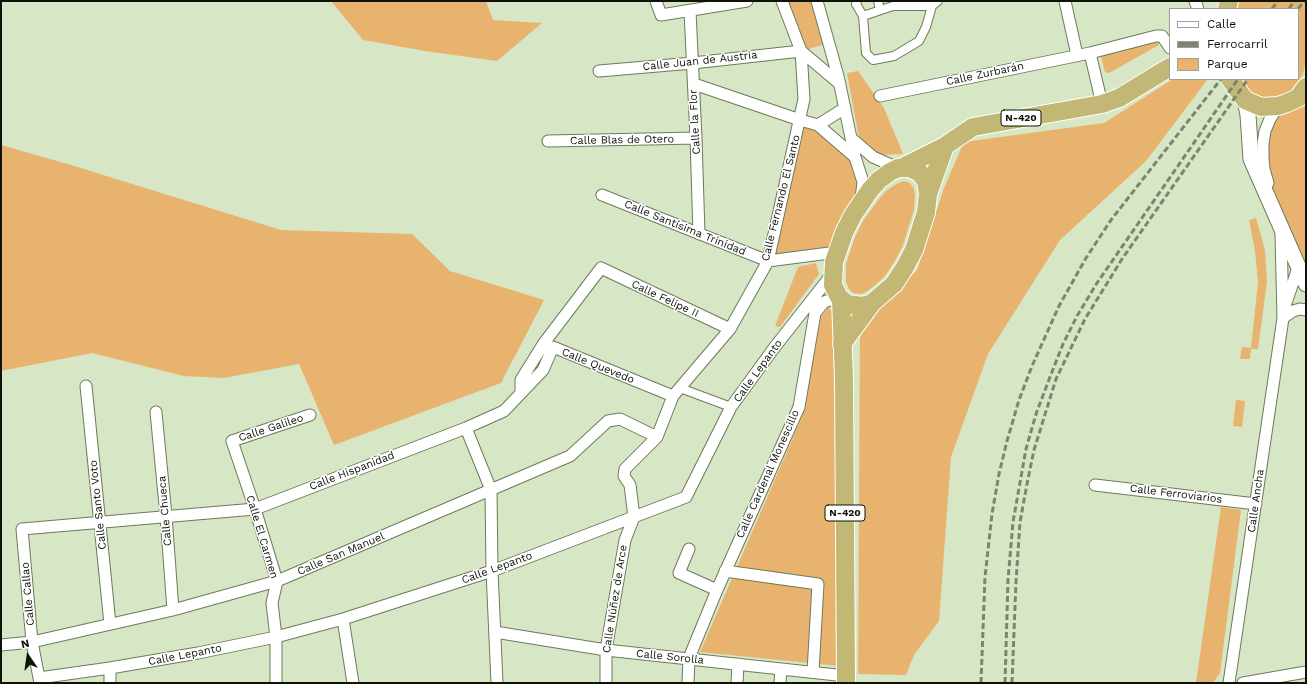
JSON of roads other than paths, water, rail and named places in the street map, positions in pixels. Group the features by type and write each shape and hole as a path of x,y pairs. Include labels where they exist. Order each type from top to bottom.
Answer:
{"highway":[{"name":"N-420","path":"900,168 945,146 973,127 1102,104 1119,98 1169,68"},
{"path":"1231,80 1245,100 1261,107 1278,106 1298,98 1306,87"},
{"path":"842,344 872,303 894,284 914,250 926,212 928,194 945,146"},
{"path":"872,303 862,306 847,304 840,298 833,284 833,272 837,252 844,233 861,202 870,190 879,180 890,172 900,168 910,168 920,173 926,181 928,194"},
{"name":"N-420","path":"840,298 844,387 846,680"}],"main road":[{"path":"1245,100 1248,115 1251,159 1281,224 1306,284"}],"street":[{"path":"656,1 661,15 747,1"},
{"name":"Calle Fernando El Santo","path":"634,517 630,485 624,476 625,469 656,438 676,392 730,329 768,261 804,99 801,51 782,1"},
{"path":"817,1 840,84 855,157 863,182 861,202"},
{"path":"857,1 856,4 862,16 866,53 874,60 894,56 919,41 926,28 935,4 893,6 862,16"},
{"path":"878,1 880,10"},
{"path":"1065,1 1077,55"},
{"name":"Calle la Flor","path":"690,10 699,234"},
{"name":"Calle Zurbarán","path":"880,96 1090,53 1156,36 1162,36 1169,46"},
{"name":"Calle Fernando El Santo","path":"801,51 840,84"},
{"name":"Calle Juan de Austria","path":"599,71 693,63 801,51"},
{"path":"1090,53 1102,104"},
{"path":"694,84 800,120"},
{"path":"1278,106 1265,131 1263,144 1263,164 1266,177 1295,247 1299,266"},
{"path":"818,125 845,108"},
{"name":"Calle Fernando El Santo","path":"800,120 818,125 855,157"},
{"name":"Calle Blas de Otero","path":"548,141 696,138"},
{"path":"852,139 873,157 900,168"},
{"name":"Calle Santísima Trinidad","path":"602,195 768,261"},
{"name":"Calle Ancha","path":"1229,683 1283,314 1281,224"},
{"path":"768,261 837,252"},
{"name":"Calle Ancha","path":"1283,314 1299,266"},
{"name":"Calle Felipe II","path":"601,268 730,329"},
{"name":"Calle Hispanidad","path":"22,529 255,508 466,428 504,411 521,392 521,380 544,343 601,268"},
{"name":"Calle Lepanto","path":"39,681 198,653 276,637 344,619 492,571 686,497 731,408 774,348 833,272"},
{"name":"Calle Cardenal Monescillo","path":"688,683 689,658 725,571 799,407 815,313 824,302 840,298"},
{"path":"1283,314 1300,309 1306,310"},
{"name":"Calle Quevedo","path":"521,392 543,370 553,347 676,392 731,408"},
{"name":"Calle Santo Voto","path":"86,386 110,624"},
{"name":"Calle Chueca","path":"156,412 173,610"},
{"name":"Calle Galileo","path":"232,441 310,415"},
{"name":"Calle San Manuel","path":"1,645 32,642 173,610 277,581 570,456 608,421 620,419 656,438"},
{"path":"466,428 491,490 492,571 497,683"},
{"name":"Calle El Carmen","path":"232,441 255,508 277,581 272,603 276,637 276,683"},
{"name":"Calle Ferroviarios","path":"1095,485 1256,504"},
{"name":"Calle Núñez de Arce","path":"606,683 606,650 625,540 634,517"},
{"name":"Calle Callao","path":"22,529 32,642 39,681"},
{"path":"689,549 678,578 717,590"},
{"path":"725,571 818,584 813,672"},
{"path":"344,619 353,683"},
{"name":"Calle Sorolla","path":"495,632 606,650 813,672 846,680"},
{"path":"737,683 738,664"},
{"path":"110,668 110,683"},
{"path":"780,683 782,669"},
{"path":"1243,683 1306,672"}],"railway":[{"path":"1273,8 1278,1"},
{"path":"1290,8 1294,1"},
{"path":"1299,8 1304,1"},
{"path":"981,683 985,577 992,514 1007,441 1019,400 1032,366 1059,306 1086,258 1111,220 1220,80"},
{"path":"1005,683 1008,580 1013,522 1026,449 1036,414 1050,377 1063,344 1077,316 1097,283 1237,80"},
{"path":"1012,683 1020,522 1034,450 1056,379 1085,319 1122,259 1247,80"}]}
